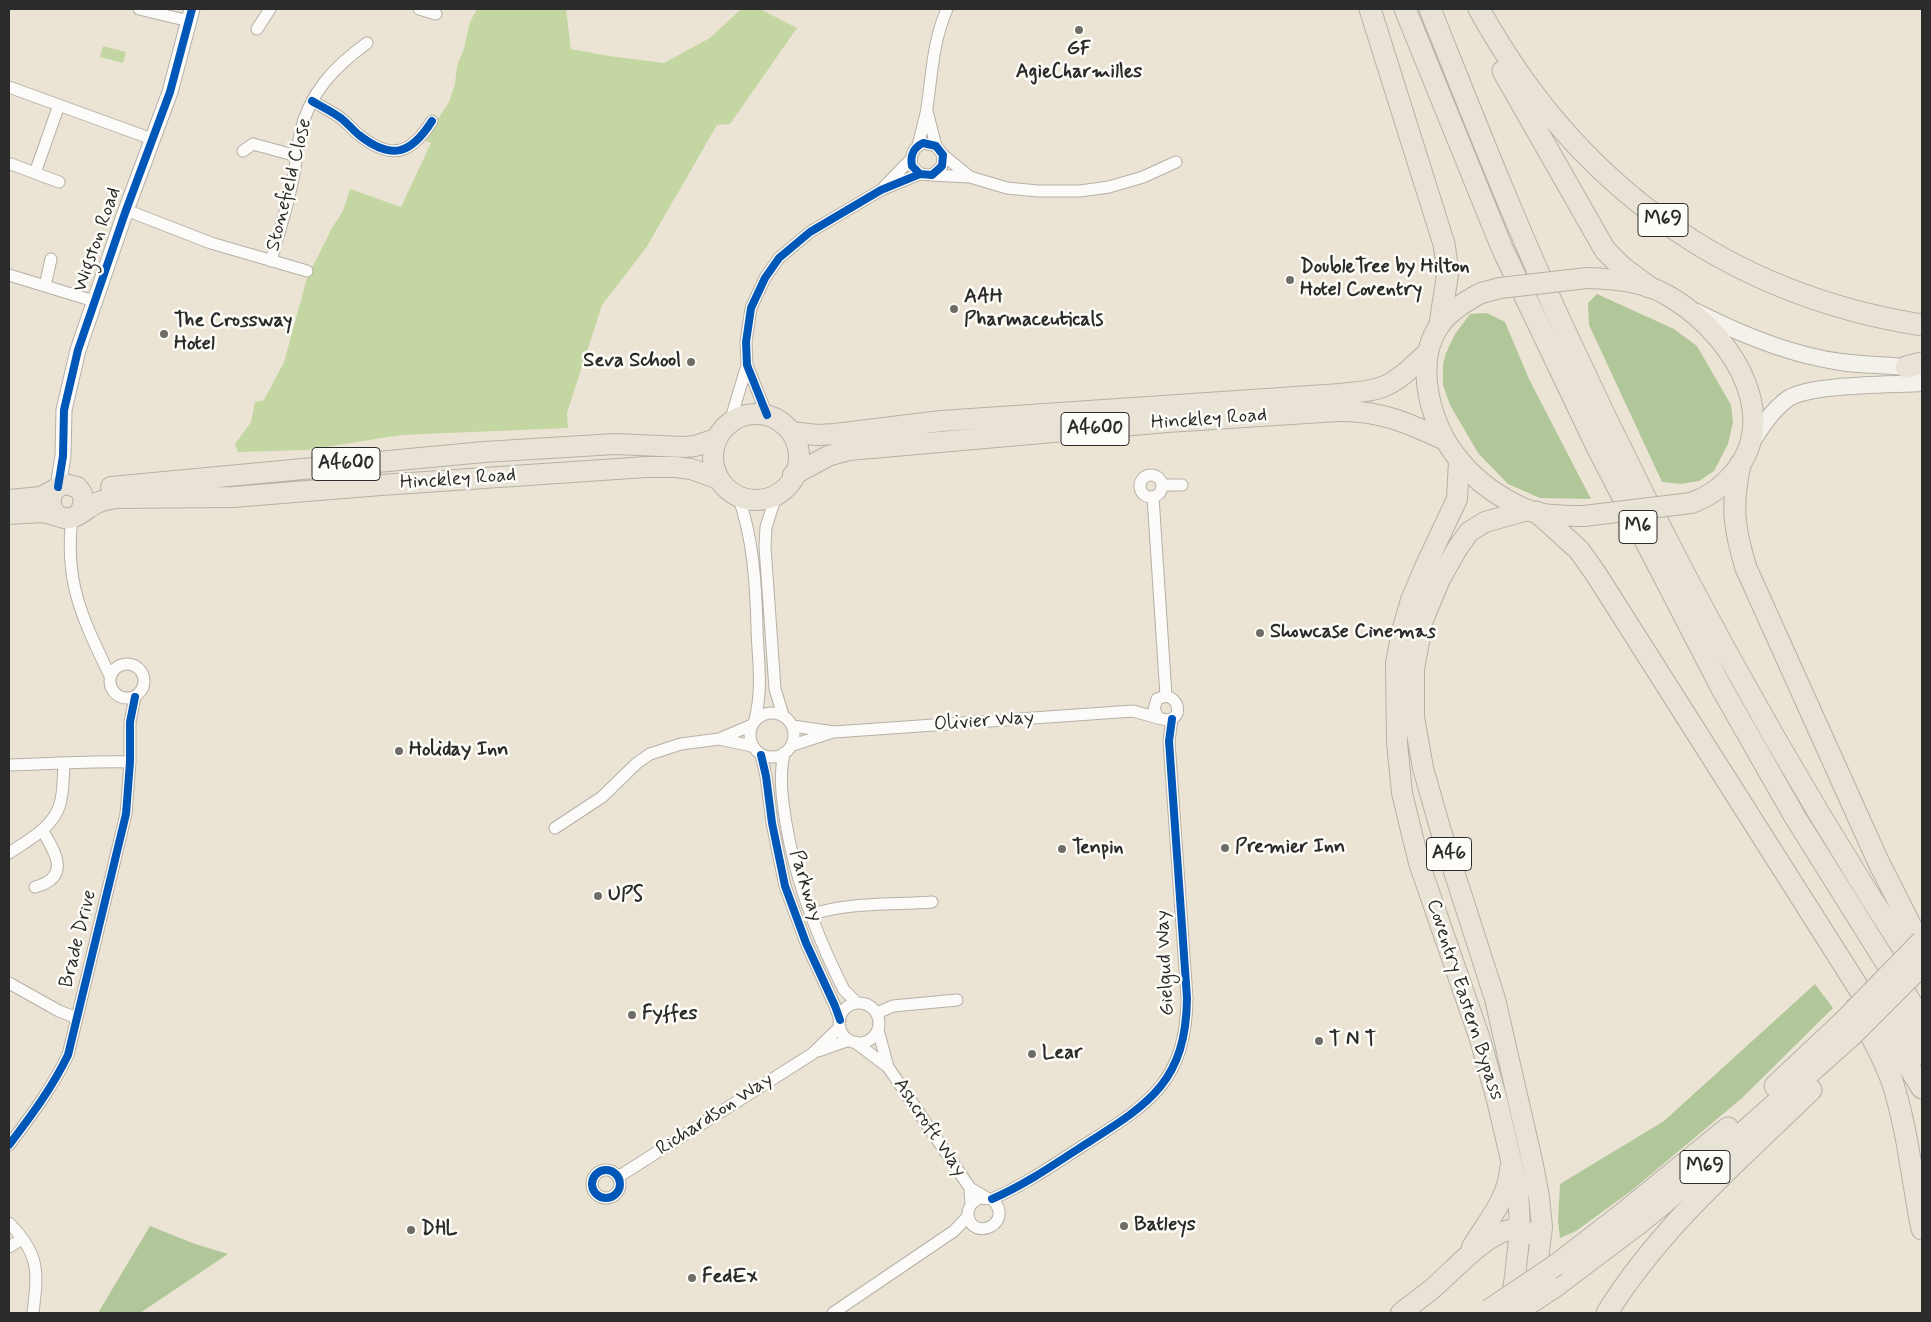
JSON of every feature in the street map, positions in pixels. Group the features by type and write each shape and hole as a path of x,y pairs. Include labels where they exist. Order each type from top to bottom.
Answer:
{"highway":[{"path":"1370,9 1444,244 1448,270 1440,324 1427,353 1427,391 1445,440 1459,460 1478,480 1500,495 1533,511 1579,550 1922,1088"},
{"name":"M6","path":"1405,9 1502,248 1598,449 1721,687 1794,817 1922,1020"},
{"name":"M6","path":"1430,9 1523,239 1564,330 1653,514 1739,674 1808,794 1922,978"},
{"path":"1472,9 1518,99 1605,250 1622,267 1649,287"},
{"name":"M69","path":"1479,9 1513,66 1562,129 1614,181 1681,233 1715,254 1759,277 1823,302 1892,320 1922,325"},
{"path":"1440,324 1462,303 1481,293 1500,288 1587,278 1613,279 1649,287 1664,293 1698,316 1716,334 1741,374 1752,408 1750,444 1740,465 1734,513 1737,538 1746,568 1878,861 1922,948"},
{"name":"Hinckley Road","path":"792,432 817,435 835,434 941,420 1366,391 1387,386 1427,353"},
{"name":"Hinckley Road","path":"793,476 828,456 849,450 1167,422 1338,411 1359,410 1385,415 1445,440"},
{"path":"752,415 767,415 781,421 792,432 800,452 799,459 793,476 785,488 776,496 752,500 738,496 728,490 715,471 712,455 716,439 730,422 752,415"},
{"name":"Hinckley Road","path":"9,500 41,497 65,487 95,489 484,452 616,444 690,446 716,439"},
{"name":"Coventry Eastern Bypass","path":"1459,460 1457,499 1425,567 1402,631 1396,663 1397,743 1402,793 1419,863 1480,1039 1509,1148 1518,1190 1520,1229 1515,1277 1494,1312"},
{"path":"1533,511 1584,516 1691,503 1708,496 1740,465"},
{"name":"Hinckley Road","path":"68,516 98,502 116,498 234,497 646,467 691,469 720,480"},
{"path":"9,514 43,512 68,516 83,507 84,498 65,487 50,497 50,505 53,512 68,516"},
{"name":"Coventry Eastern Bypass","path":"1531,1313 1541,1245 1542,1227 1539,1196 1495,999 1423,768 1414,718 1414,670 1423,620 1440,579 1469,532 1485,522 1533,511"},
{"path":"1743,806 1882,1057 1902,1116 1922,1229"},
{"path":"1794,817 1853,936 1922,1054"},
{"name":"M69","path":"1515,1313 1553,1288 1664,1203 1850,1035 1922,941"},
{"path":"1607,1313 1652,1250 1690,1208 1850,1035 1884,1005 1922,965"},
{"name":"M69","path":"1494,1312 1682,1167 1740,1116 1850,1035"},
{"name":"A46","path":"1464,1259 1502,1202 1509,1177 1509,1148"},
{"path":"1520,1229 1533,1235 1541,1245"},
{"name":"A46","path":"1401,1313 1432,1289 1464,1259 1499,1234 1508,1230 1520,1229"}],"main road":[{"path":"1681,303 1754,338 1809,356 1840,362 1917,366"},
{"path":"1750,444 1773,412 1789,398 1802,392 1922,384"}],"street":[{"path":"139,9 190,15"},
{"path":"257,29 270,9"},
{"path":"419,9 436,14"},
{"path":"947,9 933,54 927,109 918,146 912,153 912,166 926,174 970,177 1003,188 1038,191 1080,191 1109,187 1143,177 1176,162"},
{"name":"Wigston Road","path":"65,487 63,456 64,410 78,350 126,210 170,92 190,15"},
{"name":"Stonefield Close","path":"271,261 288,201 305,116 327,78 345,59 367,43"},
{"path":"9,87 152,139"},
{"path":"312,101 343,120 368,141 388,150 398,152 409,148 422,136 432,121"},
{"path":"35,173 59,105"},
{"path":"730,422 747,365 746,342 751,308 764,278 779,258 810,232 881,190 938,171 942,166 927,109"},
{"path":"243,151 251,138 296,156"},
{"path":"918,146 929,143 970,177"},
{"path":"881,190 911,159"},
{"path":"11,164 58,182"},
{"path":"126,210 211,243 307,271"},
{"path":"45,286 51,259"},
{"path":"9,275 94,302"},
{"path":"747,365 767,415"},
{"path":"1153,476 1159,479 1162,485 1160,492 1153,497 1143,493 1141,485 1144,479 1153,476"},
{"path":"1162,485 1182,485"},
{"path":"738,496 748,530 753,574 760,690 750,740 752,746 761,755 770,756 784,753 793,745 795,740 793,726 783,716 775,689 765,547 766,527 776,496"},
{"path":"1153,497 1166,696"},
{"path":"68,516 75,592 83,620 97,648 113,672"},
{"path":"124,664 131,664 137,667 143,674 143,688 130,698 118,696 113,692 109,682 113,672 124,664"},
{"path":"1166,696 1175,699 1178,706 1177,712 1163,718 1154,709 1155,702 1159,698 1166,696"},
{"name":"Brade Drive","path":"9,1145 60,1072 68,1055 123,828 130,762 130,698"},
{"name":"Olivier Way","path":"1133,711 1155,702"},
{"name":"Olivier Way","path":"793,726 834,732 1133,711 1163,718"},
{"path":"555,828 602,797 650,754 672,746 720,739 771,713 783,716"},
{"name":"Gielgud Way","path":"990,1198 1018,1188 1140,1108 1156,1093 1174,1066 1184,1035 1186,998 1169,741 1163,718"},
{"name":"Olivier Way","path":"793,745 834,732"},
{"path":"720,739 752,746"},
{"name":"Parkway","path":"784,753 781,769 788,832 796,873 810,915 838,980 844,990 857,1003"},
{"name":"Parkway","path":"761,755 785,886 806,943 835,1006 840,1024"},
{"path":"9,764 64,764 95,761 130,762"},
{"path":"9,854 49,824 60,805 64,764"},
{"path":"35,887 48,883 53,879 56,871 57,860 54,850 42,830"},
{"path":"810,915 840,908 932,902"},
{"path":"9,983 59,1011 77,1018"},
{"path":"877,1013 893,1006 957,1000"},
{"path":"857,1003 868,1005 877,1013 879,1023 875,1036 869,1041 852,1041 844,1036 840,1024 846,1008 857,1003"},
{"name":"Richardson Way","path":"812,1054 840,1024"},
{"name":"Ashcroft Way","path":"878,1030 888,1067 970,1188 990,1198 999,1210"},
{"name":"Richardson Way","path":"618,1177 812,1054 852,1041"},
{"name":"Ashcroft Way","path":"852,1041 888,1067"},
{"name":"Ashcroft Way","path":"970,1188 971,1221"},
{"name":"Gielgud Way","path":"999,1210 1018,1188"},
{"name":"Ashcroft Way","path":"970,1204 979,1198 990,1198"},
{"path":"833,1313 954,1230 971,1221 981,1229 992,1226 999,1218 999,1210"},
{"path":"9,1223 22,1239 35,1261 38,1280 33,1313"},
{"path":"9,1247 22,1239"}],"green space":[{"path":"477,9 566,9 571,49 664,63 710,38 741,9 760,9 797,28 730,124 717,125 646,248 602,305 567,413 568,428 401,435 307,450 238,452 235,444 251,422 255,402 264,400 284,362 307,278 332,228 343,211 350,189 401,207 431,143 424,140 449,102 470,22"},
{"path":"103,46 126,52 123,63 100,57"},
{"path":"1597,294 1674,329 1697,346 1731,405 1733,422 1728,444 1714,471 1699,481 1681,484 1662,482 1589,325 1588,303"},
{"path":"1487,313 1505,322 1529,379 1591,499 1540,498 1508,484 1478,453 1450,405 1443,385 1443,364 1446,353 1455,334 1470,314"},
{"path":"1815,984 1833,1008 1742,1098 1631,1191 1576,1231 1560,1238 1558,1221 1560,1184 1664,1121"},
{"path":"150,1226 195,1244 228,1254 140,1313 98,1313"}],"cycle path":[{"path":"58,487 63,456 64,410 78,350 125,213 170,92 192,9"},
{"path":"312,101 339,116 359,135 371,143 391,151 408,147 416,141 432,121"},
{"path":"767,415 747,365 746,342 751,308 765,278 779,258 810,232 881,190 920,174 932,175 942,166 943,155 936,146 923,143 913,152 911,158 912,166 920,174"},
{"path":"9,1145 48,1090 68,1055 126,814 130,762 130,722 135,697"},
{"path":"992,1199 1049,1168 1143,1104 1158,1089 1170,1072 1179,1052 1185,1027 1187,998 1169,741 1172,719"},
{"path":"761,755 785,886 806,943 840,1020"},
{"path":"606,1170 616,1174 620,1184 616,1194 606,1198 596,1194 592,1184 596,1174 606,1170"}],"place":[{"name":"GF AgieCharmilles","path":"1079,30"},
{"name":"DoubleTree by Hilton Hotel Coventry","path":"1290,280"},
{"name":"AAH Pharmaceuticals","path":"954,309"},
{"name":"The Crossway Hotel","path":"164,334"},
{"name":"Seva School","path":"691,362"},
{"name":"Showcase Cinemas","path":"1260,633"},
{"name":"Holiday Inn","path":"399,751"},
{"name":"Premier Inn","path":"1225,848"},
{"name":"Tenpin","path":"1062,849"},
{"name":"UPS","path":"598,896"},
{"name":"Fyffes","path":"632,1015"},
{"name":"T N T","path":"1319,1041"},
{"name":"Lear","path":"1032,1054"},
{"name":"Batleys","path":"1124,1226"},
{"name":"DHL","path":"411,1230"},
{"name":"FedEx","path":"692,1278"}]}
